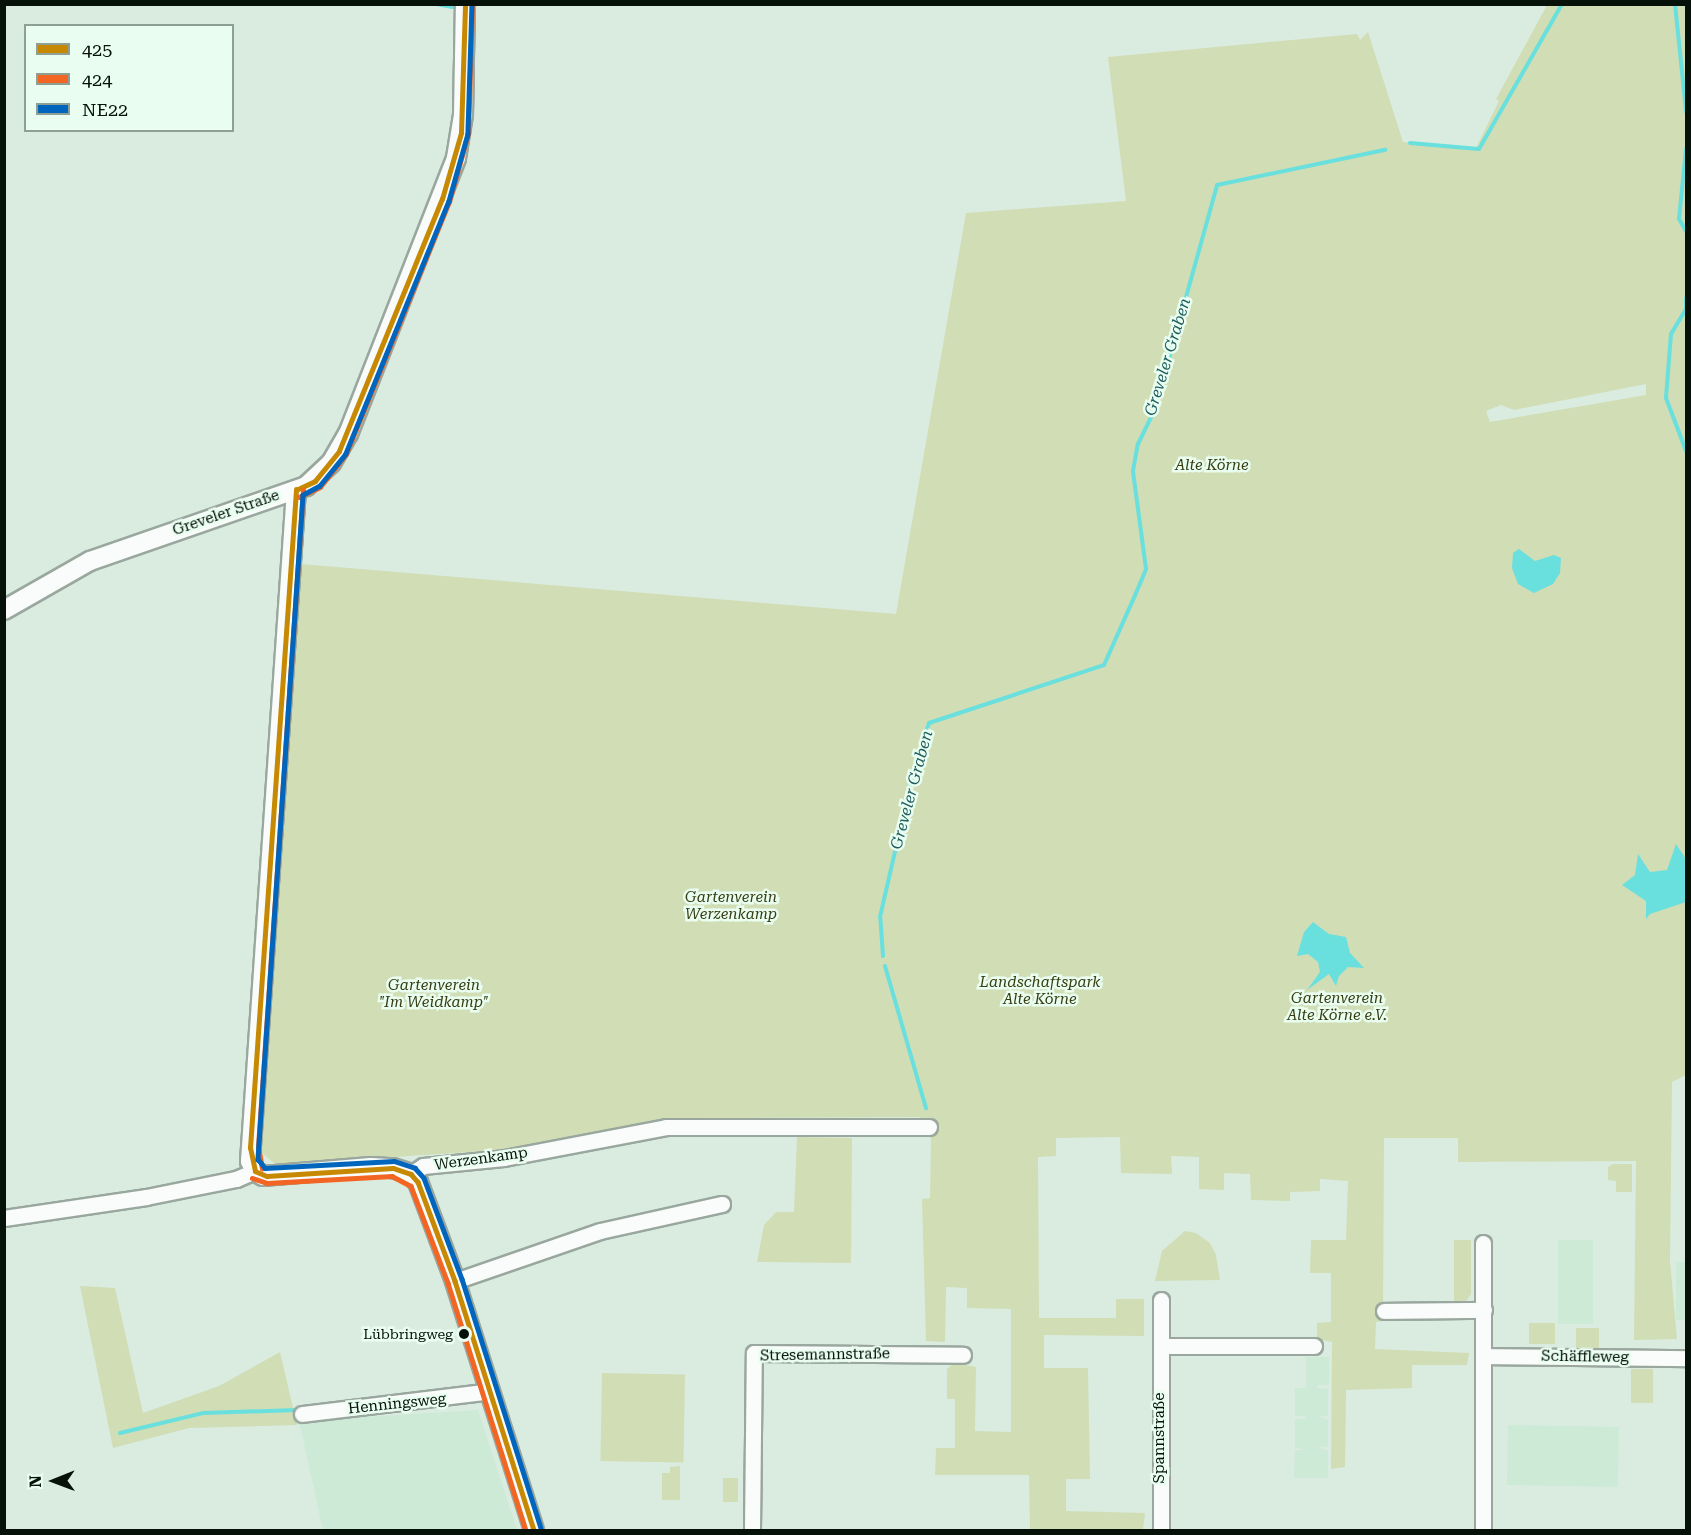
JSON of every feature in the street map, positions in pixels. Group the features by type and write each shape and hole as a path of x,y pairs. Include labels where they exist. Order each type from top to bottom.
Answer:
{"street":[{"name":"Greveler Straße","path":"4,610 90,561 296,490 325,471 344,442 453,168 463,115 465,4"},
{"path":"255,1171 250,1148 296,490"},
{"name":"Werzenkamp","path":"4,1218 147,1197 236,1179 255,1171 267,1176 372,1167 411,1174 423,1166 504,1158 666,1127 929,1127"},
{"path":"411,1174 424,1191 491,1391 534,1530"},
{"path":"455,1281 600,1231 722,1204"},
{"path":"1483,1243 1483,1530"},
{"name":"Spannstraße","path":"1161,1300 1161,1530"},
{"path":"1384,1311 1484,1310"},
{"path":"1161,1346 1314,1346"},
{"name":"Stresemannstraße","path":"752,1530 754,1353 963,1355"},
{"name":"Schäffleweg","path":"1484,1356 1686,1358"},
{"name":"Henningsweg","path":"302,1414 491,1391"}],"shaded area":[{"path":"1558,1240 1593,1240 1593,1324 1558,1324"},
{"path":"1676,1262 1686,1262 1686,1320 1676,1320"},
{"path":"1306,1357 1329,1357 1329,1385 1318,1385 1318,1388 1328,1389 1328,1416 1317,1416 1328,1420 1328,1447 1317,1447 1328,1451 1328,1478 1294,1478 1295,1450 1306,1450 1295,1447 1295,1419 1306,1419 1305,1416 1295,1416 1295,1388 1306,1388"},
{"path":"478,1410 517,1530 323,1530 299,1421"},
{"path":"1508,1425 1619,1427 1618,1487 1507,1485"}],"green space":[{"path":"1547,5 1686,5 1686,1075 1672,1082 1670,1261 1677,1339 1634,1340 1636,1161 1458,1162 1458,1138 1384,1138 1383,1321 1376,1322 1375,1349 1469,1353 1467,1365 1412,1365 1412,1388 1346,1390 1345,1467 1331,1469 1332,1342 1317,1339 1317,1323 1331,1322 1331,1273 1310,1273 1311,1240 1346,1240 1348,1181 1320,1179 1320,1191 1290,1192 1290,1201 1251,1200 1250,1174 1224,1173 1224,1190 1199,1189 1199,1157 1171,1156 1172,1174 1121,1173 1120,1137 1056,1138 1056,1156 1038,1157 1039,1318 1116,1318 1116,1299 1144,1299 1144,1336 1044,1335 1044,1368 1088,1368 1090,1479 1066,1479 1066,1511 1145,1513 1143,1529 1030,1530 1029,1475 935,1475 936,1448 955,1448 955,1399 947,1399 947,1369 954,1363 976,1367 975,1431 1011,1432 1011,1309 967,1308 967,1288 946,1287 945,1342 926,1341 922,1199 930,1198 931,1141 929,1127 920,1117 679,1118 513,1149 276,1165 260,1151 301,564 896,614 966,213 1126,201 1108,57 1357,34 1360,40 1368,32 1403,142 1476,148 1499,101 1496,99","holes":["1646,384 1646,395 1490,422 1486,411 1501,405 1514,410"]},
{"path":"797,1137 852,1138 851,1263 757,1262 764,1225 776,1212 794,1212"},
{"path":"1613,1164 1632,1164 1632,1192 1616,1192 1616,1181 1608,1180 1608,1167"},
{"path":"1185,1231 1196,1233 1210,1243 1216,1255 1220,1280 1155,1281 1162,1251"},
{"path":"1454,1240 1471,1240 1471,1294 1465,1303 1454,1302"},
{"path":"80,1286 115,1288 143,1413 219,1386 280,1352 297,1425 189,1428 113,1448"},
{"path":"1529,1323 1555,1323 1555,1344 1529,1344"},
{"path":"1576,1328 1599,1328 1599,1350 1576,1350"},
{"path":"1631,1369 1653,1369 1653,1403 1631,1403"},
{"path":"602,1373 685,1374 683,1462 600,1461"},
{"path":"680,1466 680,1500 662,1500 662,1473 670,1473 670,1467"},
{"path":"723,1478 738,1478 738,1502 723,1502"}],"water":[{"path":"1519,549 1535,561 1554,555 1561,558 1560,573 1553,584 1534,593 1518,584 1512,568 1513,553"},
{"path":"1676,844 1686,859 1686,902 1650,914 1646,919 1646,901 1622,885 1635,875 1638,854 1650,872 1667,870"},
{"path":"1313,922 1329,934 1346,937 1350,953 1364,968 1348,967 1339,976 1336,986 1329,974 1307,990 1320,972 1318,962 1308,954 1297,956 1304,932"}],"waterway":[{"path":"436,4 453,7"},
{"name":"Greveler Graben","path":"1410,143 1479,149 1562,4"},
{"name":"Alte Körne","path":"1675,4 1686,111"},
{"name":"Alte Körne","path":"1686,149 1679,219 1686,231"},
{"name":"Greveler Graben","path":"883,956 880,917 914,769 929,723 1104,665 1136,593 1146,569 1133,471 1138,444 1155,409 1217,185 1385,150"},
{"name":"Alte Körne","path":"1686,298 1686,309 1671,334 1666,398 1686,451"},
{"name":"Greveler Graben","path":"885,966 926,1108"},
{"name":"Greveler Graben","path":"120,1433 203,1413 296,1410"}],"transit line":[{"name":"425","path":"296,490 315,481 339,451 442,199 461,133 465,4"},
{"name":"424","path":"299,497 320,487 346,454 449,202 468,134 472,4"},
{"name":"NE22","path":"472,4 468,134 449,201 346,454 320,486 303,495 258,1159 265,1168 394,1161 415,1168 424,1178 462,1279 541,1528"},
{"name":"425","path":"255,1171 250,1148 296,490"},
{"name":"424","path":"262,1169 258,1147 303,491"},
{"name":"425","path":"255,1171 267,1176 393,1168 411,1174 418,1182 455,1281 534,1530"},
{"name":"424","path":"252,1178 267,1183 392,1176 411,1186 448,1283 526,1530"}],"place":[{"name":"Lübbringweg","path":"464,1334"}],"park label":[{"name":"Gartenverein Werzenkamp","path":"731,906"},
{"name":"Landschaftspark Alte Körne","path":"1040,990"},
{"name":"Gartenverein \"Im Weidkamp\"","path":"434,994"},
{"name":"Gartenverein Alte Körne e.V.","path":"1337,1006"}]}
